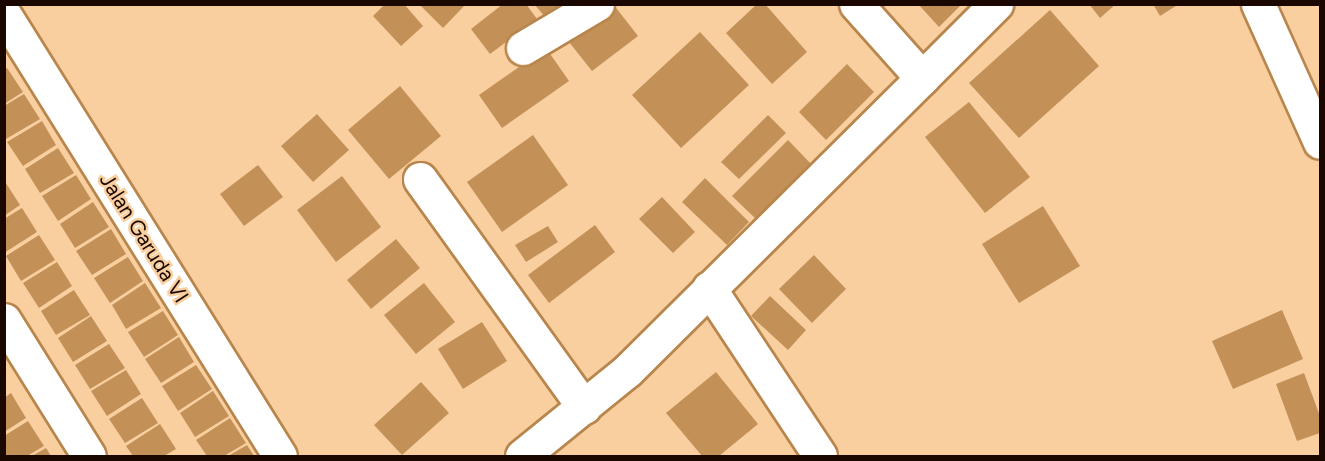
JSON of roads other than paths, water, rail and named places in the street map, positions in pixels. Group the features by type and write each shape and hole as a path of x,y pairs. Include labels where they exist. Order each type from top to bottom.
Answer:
{"street":[{"path":"523,48 597,4"},
{"path":"855,4 922,78"},
{"path":"522,456 584,407 709,288 996,4"},
{"path":"1258,4 1320,142"},
{"name":"Jalan Garuda VI","path":"5,18 280,456"},
{"path":"420,179 584,407"},
{"path":"709,288 820,456"},
{"path":"4,320 89,456"}]}
